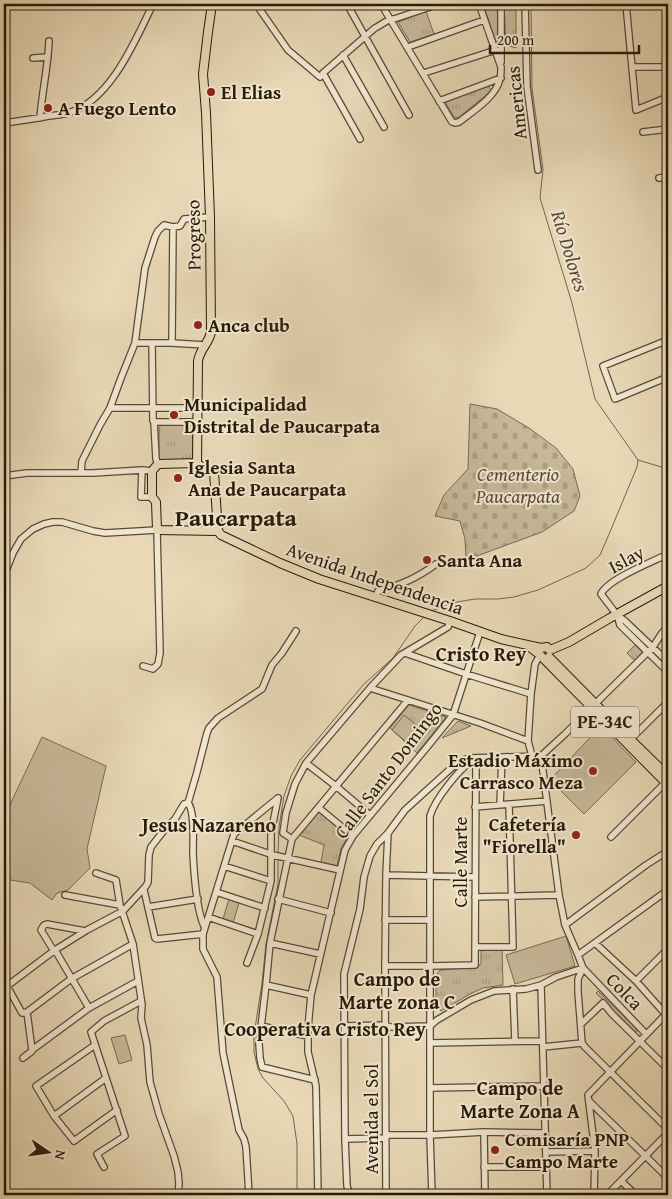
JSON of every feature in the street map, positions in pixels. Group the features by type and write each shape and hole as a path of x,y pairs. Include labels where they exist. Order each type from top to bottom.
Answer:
{"main road":[{"name":"Progreso","path":"197,463 198,356 210,339 211,332 210,217 203,74 212,4"},
{"path":"157,530 156,502 152,497 152,470 158,464 197,463 204,469 214,472 218,531"},
{"name":"Avenida Independencia","path":"157,530 218,531 221,535 319,579 501,639 528,646 544,654"},
{"path":"544,654 668,586"},
{"name":"PE-34C","path":"544,654 667,780"}],"street":[{"path":"4,123 69,113 86,106 98,96 114,77 134,43 153,4"},
{"path":"256,4 288,50 320,77"},
{"path":"347,4 409,115"},
{"path":"381,4 452,122 457,123 486,100 498,86 501,78 501,4"},
{"path":"360,139 323,73 376,27 390,19 438,4"},
{"path":"479,4 501,67"},
{"name":"Americas","path":"525,4 527,87 538,170"},
{"path":"626,4 636,110 668,97"},
{"path":"408,46 484,20"},
{"path":"40,118 49,41"},
{"path":"424,74 496,50"},
{"path":"343,56 384,127"},
{"path":"33,58 48,58"},
{"path":"632,68 668,66"},
{"path":"439,101 501,78"},
{"path":"643,132 668,129"},
{"path":"659,178 668,177"},
{"path":"81,473 82,461 110,408 135,343 145,268 158,231 164,225 180,226 184,219 210,217"},
{"path":"172,343 173,227"},
{"path":"668,340 603,366 615,399 668,377"},
{"path":"135,343 204,345"},
{"path":"152,344 152,408 158,464"},
{"path":"110,408 197,408"},
{"path":"154,422 197,422"},
{"path":"142,470 142,497 152,497"},
{"path":"4,476 27,473 152,470"},
{"path":"4,576 21,539 33,529 44,524 62,522 105,533 157,530 160,653 158,664 153,669 143,666"},
{"name":"Islay","path":"617,615 601,594 603,589 617,579 668,554"},
{"path":"375,598 378,591 409,581 436,564"},
{"path":"617,615 625,620 668,662"},
{"path":"617,615 620,626 668,672"},
{"path":"292,839 283,833 286,813 295,784 306,763 401,655 448,627 450,621"},
{"path":"350,1195 347,1186 345,1138 344,974 360,909 364,876 370,856 377,844 388,833 404,810 453,765 464,759 502,756 541,756 654,648 668,626"},
{"path":"133,944 71,979 27,1012 22,1013 6,986 55,950 122,908 144,890 148,882 151,847 175,819 184,804 188,803 209,728 218,718 262,690 272,665 296,631"},
{"name":"Calle Santo Domingo","path":"318,1195 316,1086 308,1052 311,996 345,850 353,836 453,714 480,632"},
{"path":"405,653 531,694"},
{"path":"532,756 528,741 531,694 535,664 544,654"},
{"path":"370,688 453,714 528,741"},
{"path":"314,1080 262,1067 260,1058 260,1026 270,943 286,857 292,839 408,700"},
{"path":"629,742 668,702"},
{"path":"500,805 502,756"},
{"path":"541,756 559,895 565,925 583,968 578,979 582,1043 668,1129"},
{"path":"432,1195 430,1135 430,816 437,800 463,768 476,758"},
{"name":"Calle Marte","path":"430,966 476,965 476,758"},
{"path":"306,763 370,816"},
{"path":"611,837 667,780"},
{"path":"247,963 258,934 271,881 271,833 278,798 235,832 203,934 203,949 217,977 223,1053 239,1130 246,1147 248,1195"},
{"path":"475,807 547,801"},
{"path":"188,803 191,806 200,916 204,926"},
{"path":"476,947 513,947 509,804"},
{"path":"319,808 353,836"},
{"name":"Avenida el Sol","path":"386,1195 385,920 388,833"},
{"path":"232,841 272,854 340,870"},
{"path":"510,850 553,850"},
{"path":"565,925 668,850"},
{"path":"224,866 271,881"},
{"path":"96,873 116,880 133,944 141,1001 141,1018 147,1045 150,1082 174,1156 179,1184 178,1195"},
{"path":"386,875 475,877"},
{"path":"144,890 155,938 203,934"},
{"path":"578,955 668,890"},
{"path":"216,892 265,908"},
{"path":"65,895 122,908"},
{"path":"475,897 559,895"},
{"path":"148,907 198,899"},
{"path":"278,899 331,913"},
{"path":"208,917 258,934"},
{"path":"385,920 430,920"},
{"path":"85,931 47,924 41,930 89,1008"},
{"path":"270,943 320,954"},
{"path":"594,1195 595,1151 589,1098 610,1072 667,1014 636,981 595,943"},
{"path":"636,981 668,949"},
{"path":"385,966 430,966"},
{"path":"344,1026 430,1026 471,1000 494,992 541,986 556,977 583,968"},
{"name":"Colca","path":"583,968 646,1034"},
{"path":"23,1058 89,1008 138,981"},
{"path":"266,985 311,996"},
{"path":"541,986 547,1195"},
{"path":"513,990 515,1041"},
{"path":"104,1167 97,1154 125,1136 91,1032 104,1021 141,1001"},
{"path":"580,1024 603,1003 668,1069"},
{"path":"27,1012 32,1050"},
{"path":"260,1026 308,1036"},
{"path":"430,1043 515,1041 542,1044 582,1043"},
{"path":"95,1045 36,1086 54,1116 74,1141 116,1110"},
{"path":"54,1116 106,1078"},
{"path":"430,1088 544,1086"},
{"path":"589,1098 668,1178"},
{"path":"345,1138 484,1132 544,1133"},
{"path":"484,1132 484,1195"},
{"path":"607,1195 668,1133"},
{"path":"546,1152 595,1151"},
{"path":"484,1167 546,1167"},
{"path":"621,1181 636,1195"}],"green space":[{"path":"483,4 497,4 499,44 497,45"},
{"path":"504,4 516,4 516,48 506,45"},
{"path":"426,11 434,34 410,42 398,22"},
{"path":"490,85 491,90 485,96 458,118 454,117 445,102"},
{"name":"Cementerio Paucarpata","path":"470,404 497,409 529,428 556,448 573,469 580,496 574,511 542,532 466,560 465,539 460,521 435,516 444,495 468,469"},
{"path":"161,425 191,425 193,428 193,457 191,460 159,461 159,428"},
{"path":"635,645 642,652 635,661 627,653"},
{"path":"409,705 446,717 417,753 390,728"},
{"path":"404,715 426,733 414,748 392,730"},
{"path":"458,721 471,726 442,738"},
{"name":"Estadio Máximo Carrasco Meza","path":"601,726 636,762 584,814 550,780"},
{"path":"42,737 106,766 87,849 90,868 68,890 57,893 52,900 30,883 4,879 8,828 7,811"},
{"path":"320,811 349,835 341,848 337,866 321,862 324,845 299,835"},
{"path":"229,899 239,903 233,923 223,919"},
{"path":"566,936 575,966 515,984 506,955"},
{"path":"502,949 503,985 483,988 441,1011 436,1007 436,975 440,970 478,967 481,963 481,950"},
{"path":"598,991 638,1030 635,1033 596,993"},
{"path":"125,1035 132,1060 119,1064 111,1038"}],"waterway":[{"name":"Río Dolores","path":"531,4 532,88 543,169 540,198 572,303 595,399 638,460 668,469"},
{"path":"431,611 457,602 514,597 538,590 586,568 600,555 637,467 638,460"},
{"path":"278,854 279,827 284,796 291,776 300,760 364,684 393,658 415,626 424,617"},
{"path":"278,858 278,884 266,944 254,1035 254,1052 258,1069 263,1078 284,1101 293,1116 297,1144 297,1195"}],"place":[{"name":"El Elias","path":"211,92"},
{"name":"A Fuego Lento","path":"48,108"},
{"name":"Anca club","path":"198,325"},
{"name":"Municipalidad Distrital de Paucarpata","path":"174,415"},
{"name":"Iglesia Santa Ana de Paucarpata","path":"178,478"},
{"name":"Santa Ana","path":"427,560"},
{"name":"Estadio Máximo Carrasco Meza","path":"593,771"},
{"name":"Cafetería \"Fiorella\"","path":"576,835"},
{"name":"Comisaría PNP Campo Marte","path":"495,1150"}],"district":[{"name":"Paucarpata","path":"236,518"},
{"name":"Cristo Rey","path":"481,654"},
{"name":"Jesus Nazareno","path":"209,825"},
{"name":"Campo de Marte zona C","path":"397,990"},
{"name":"Cooperativa Cristo Rey","path":"325,1029"},
{"name":"Campo de Marte Zona A","path":"520,1100"}]}
